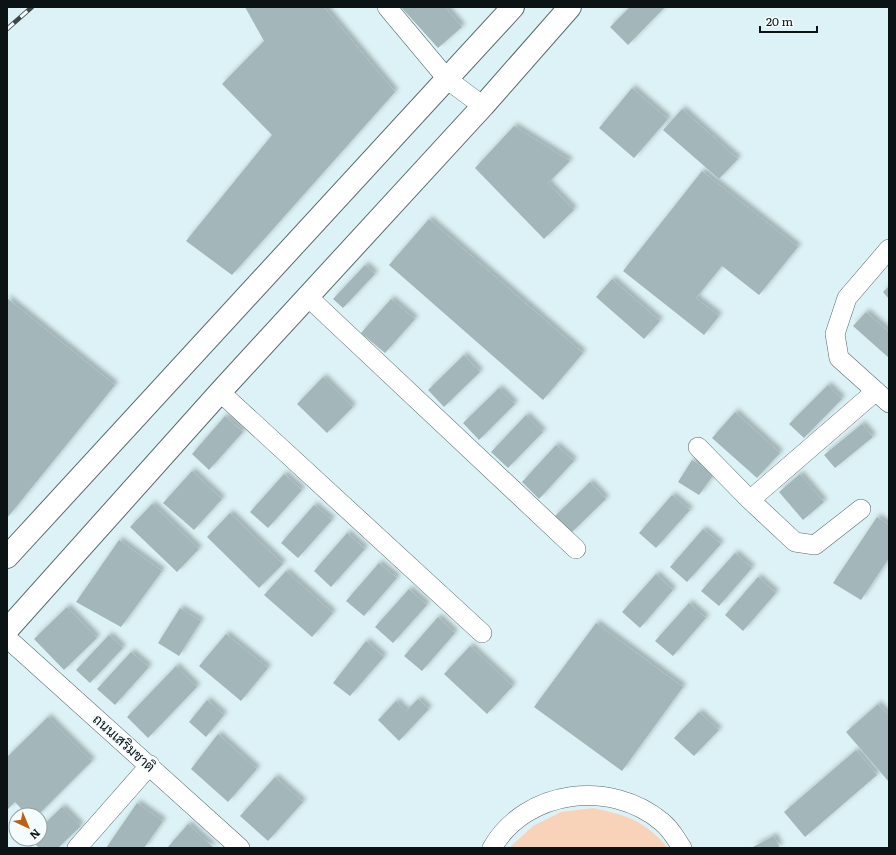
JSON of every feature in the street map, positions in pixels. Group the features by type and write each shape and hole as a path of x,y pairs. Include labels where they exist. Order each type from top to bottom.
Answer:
{"main road":[{"path":"7,557 448,80 513,7"},
{"path":"7,630 220,392 483,106 570,7"}],"street":[{"path":"387,7 448,80 483,106"},
{"path":"750,500 882,397 839,358 835,334 847,298 889,249"},
{"path":"308,296 576,549"},
{"path":"220,392 482,633"},
{"path":"698,447 794,542 815,545 861,509"},
{"name":"ถนนเสริมชาติ","path":"7,638 240,848"},
{"path":"77,848 150,766"},
{"path":"492,848 509,827 523,815 539,806 556,799 594,795 630,802 647,811 670,829 682,848"}],"shaded area":[{"path":"593,808 635,820 651,831 668,848 509,848 533,826 561,812"}],"building":[{"path":"245,7 324,7 395,92 232,275 186,241 272,135 222,84 264,41"},
{"path":"401,7 445,7 462,27 438,48"},
{"path":"630,7 665,7 628,45 610,27"},
{"path":"632,88 668,119 634,158 599,128"},
{"path":"682,109 738,159 719,179 663,130"},
{"path":"514,126 570,161 548,183 574,210 544,239 475,168"},
{"path":"702,171 798,247 759,295 722,266 696,298 719,316 704,335 623,271"},
{"path":"429,219 583,353 543,400 389,265"},
{"path":"365,265 375,274 343,308 333,299"},
{"path":"612,279 660,321 644,339 596,297"},
{"path":"889,286 889,299 883,292"},
{"path":"7,298 115,385 7,518"},
{"path":"391,299 415,319 385,353 361,333"},
{"path":"866,312 889,332 889,358 853,326"},
{"path":"464,355 480,372 444,407 428,390"},
{"path":"323,377 353,407 327,433 297,404"},
{"path":"828,385 842,399 804,438 789,424"},
{"path":"499,388 515,404 479,440 463,423"},
{"path":"735,412 780,453 757,478 712,438"},
{"path":"526,415 543,432 508,468 491,452"},
{"path":"225,416 243,432 209,470 192,454"},
{"path":"862,424 873,437 835,468 824,455"},
{"path":"556,445 574,461 539,499 522,482"},
{"path":"692,460 714,474 699,495 678,482"},
{"path":"192,471 222,499 194,530 163,503"},
{"path":"284,474 302,490 268,528 250,512"},
{"path":"800,474 824,502 803,520 779,492"},
{"path":"590,482 606,499 570,534 554,517"},
{"path":"672,495 690,510 656,548 639,533"},
{"path":"152,504 199,549 177,572 130,527"},
{"path":"314,505 332,520 298,558 281,543"},
{"path":"230,513 283,564 259,588 207,537"},
{"path":"877,517 889,525 889,558 861,600 833,583"},
{"path":"703,529 721,544 687,582 670,567"},
{"path":"347,533 365,549 331,587 314,571"},
{"path":"119,540 162,571 121,627 76,602"},
{"path":"735,553 752,568 719,606 701,591"},
{"path":"379,563 397,578 364,616 346,601"},
{"path":"286,571 333,613 312,637 264,595"},
{"path":"656,574 673,590 640,628 622,612"},
{"path":"758,577 776,593 743,631 725,615"},
{"path":"409,589 427,605 393,643 375,627"},
{"path":"689,603 706,618 673,656 655,641"},
{"path":"67,607 97,638 64,670 34,639"},
{"path":"180,608 201,621 179,656 158,643"},
{"path":"438,617 455,633 422,671 404,656"},
{"path":"596,623 683,687 622,771 534,707"},
{"path":"226,634 268,668 241,701 199,666"},
{"path":"109,635 123,648 90,683 76,670"},
{"path":"366,641 384,657 350,696 333,683"},
{"path":"470,646 513,686 487,714 444,674"},
{"path":"131,652 149,667 115,705 97,689"},
{"path":"176,666 197,687 148,738 127,717"},
{"path":"418,699 429,709 399,741 378,720 396,701 406,711"},
{"path":"207,700 224,715 206,737 189,722"},
{"path":"878,704 889,716 889,782 846,732"},
{"path":"699,712 719,730 694,756 674,738"},
{"path":"48,717 92,761 46,807 20,807 15,802 8,807 7,810 7,757"},
{"path":"218,734 257,769 228,802 191,769"},
{"path":"856,750 877,775 805,837 784,812"},
{"path":"275,777 303,802 268,841 240,816"},
{"path":"137,803 163,821 144,848 106,848"},
{"path":"62,807 81,826 58,848 39,848 38,847 48,847 48,820"},
{"path":"188,824 214,848 167,848"},
{"path":"774,836 780,848 751,848"}],"railway":[{"path":"7,29 32,7"}]}
